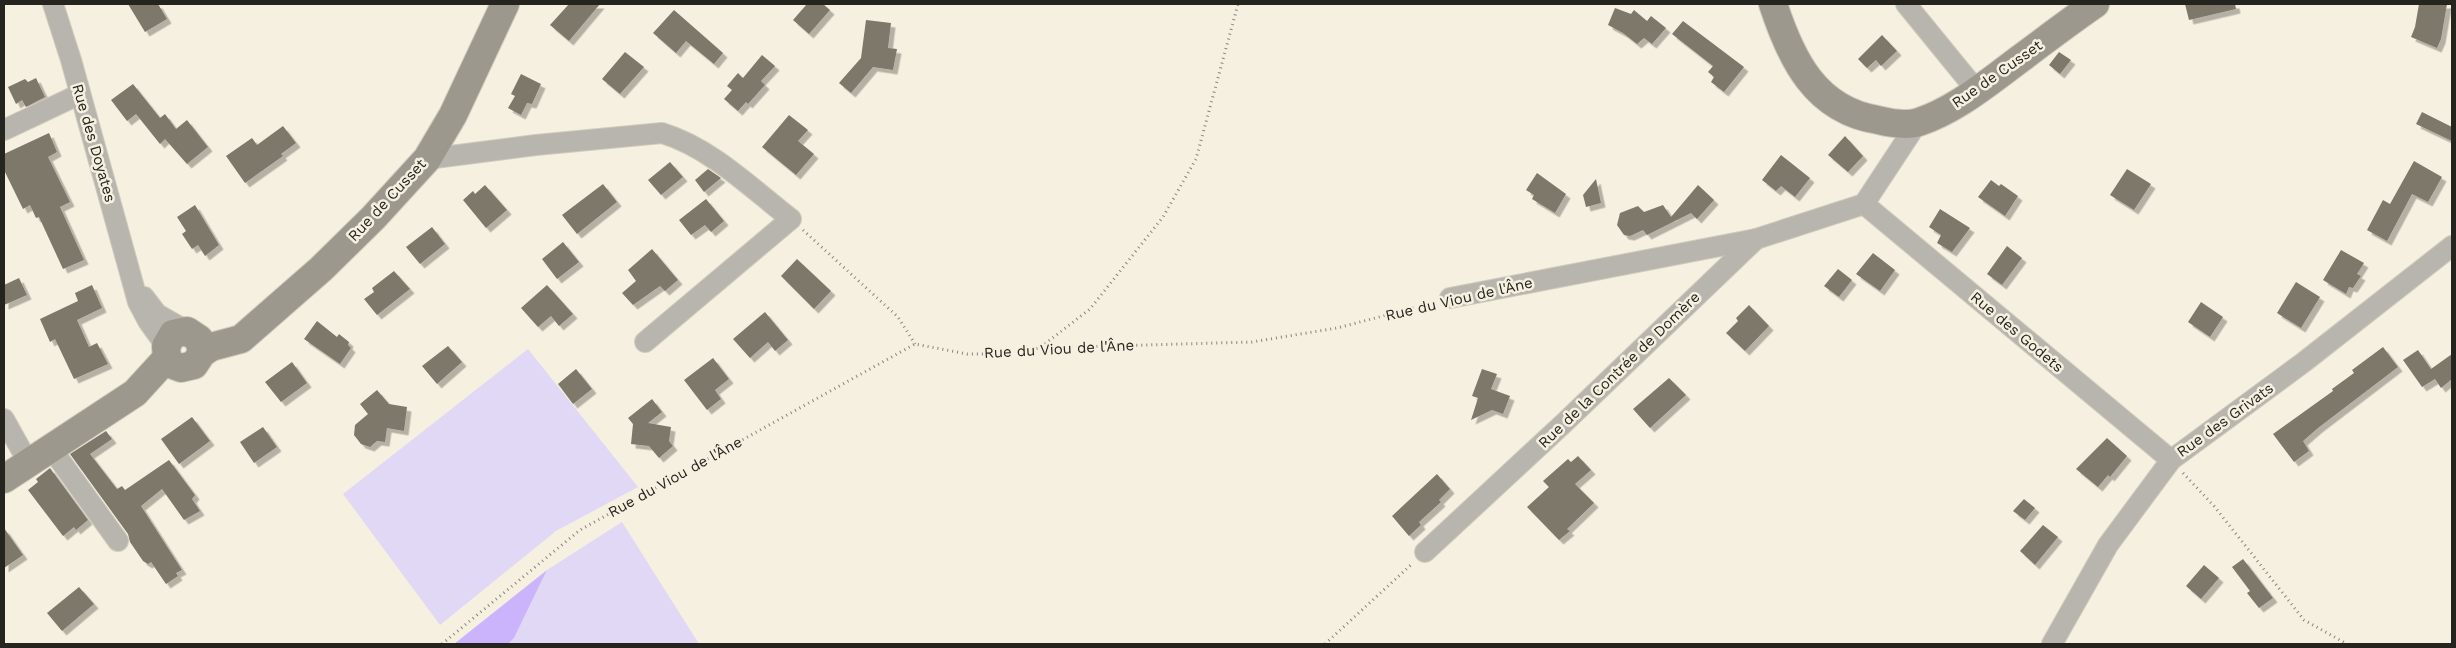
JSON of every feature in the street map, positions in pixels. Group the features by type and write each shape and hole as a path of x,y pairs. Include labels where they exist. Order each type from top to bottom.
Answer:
{"street":[{"name":"Rue des Doyates","path":"53,4 134,283 183,348"},
{"name":"Rue de Cusset","path":"4,479 134,393 183,348 212,347 241,339 321,269 373,218 427,159 453,114 505,4"},
{"name":"Rue de Cusset","path":"1773,4 1796,61 1806,78 1830,102 1862,118 1893,123 1918,122 1948,109 1977,91 2095,4"},
{"path":"1906,4 1977,91"},
{"path":"4,130 80,94"},
{"path":"1864,204 1918,122"},
{"path":"427,159 536,145 662,133 679,138 714,158 791,219 645,342"},
{"name":"Rue de la Contrée de Domère","path":"1425,552 1564,423 1756,239 1864,204"},
{"name":"Rue des Godets","path":"1864,204 2171,460"},
{"name":"Rue du Viou de l'Âne","path":"1450,298 1756,239"},
{"name":"Rue des Grivats","path":"2052,644 2108,545 2171,460 2304,362 2452,246"},
{"path":"4,419 28,462"},
{"path":"51,448 118,541"}],"path":[{"path":"1040,348 1090,309 1163,217 1196,158 1238,4"},
{"path":"791,219 898,317 915,344"},
{"name":"Rue du Viou de l'Âne","path":"442,644 580,530 915,344 967,354 1006,354 1040,348 1252,342 1337,328 1450,298"},
{"path":"2171,460 2214,506 2304,620 2347,644"},
{"path":"1325,644 1425,552"}],"shaded area":[{"path":"528,349 638,487 556,531 440,625 343,494"},
{"path":"622,522 699,644 508,644 514,638 547,570"},
{"path":"547,570 514,638 508,644 454,644"}],"building":[{"path":"128,4 158,4 167,19 145,32"},
{"path":"569,4 600,4 569,41 550,25"},
{"path":"807,4 823,4 830,10 809,34 793,20"},
{"path":"2185,4 2235,4 2236,9 2189,20"},
{"path":"2419,4 2447,4 2441,39 2437,48 2411,37 2415,27"},
{"path":"1615,8 1631,14 1634,10 1647,21 1651,16 1666,28 1652,44 1644,38 1637,44 1623,33 1608,25"},
{"path":"674,10 723,53 714,64 686,41 676,53 653,33"},
{"path":"866,20 891,23 888,48 897,49 893,70 873,67 851,93 839,83 861,58"},
{"path":"1683,21 1744,67 1724,92 1711,82 1714,77 1708,72 1713,66 1672,34"},
{"path":"1882,35 1897,51 1881,66 1876,60 1867,68 1858,59"},
{"path":"625,52 644,67 620,94 602,79"},
{"path":"2059,52 2071,60 2060,74 2049,65"},
{"path":"762,55 775,66 761,81 765,85 748,104 746,102 738,111 724,99 732,90 727,86 738,73 743,78"},
{"path":"521,74 541,84 532,104 527,103 521,115 508,108 515,96 511,94"},
{"path":"36,78 45,97 26,107 22,100 16,104 8,87 25,79 28,82"},
{"path":"133,84 160,118 165,114 176,129 187,120 208,147 187,164 165,139 160,144 136,114 127,121 111,100"},
{"path":"2422,112 2452,127 2452,141 2416,124"},
{"path":"789,115 808,130 798,141 814,154 796,175 762,147"},
{"path":"283,126 296,143 281,154 283,156 245,183 226,156 252,138 257,145"},
{"path":"49,133 57,152 48,157 70,202 60,207 84,260 63,269 39,217 36,218 30,205 23,209 4,170 4,154"},
{"path":"1845,136 1863,156 1848,172 1828,155"},
{"path":"1781,155 1810,178 1795,197 1781,186 1776,191 1762,180"},
{"path":"2414,161 2442,177 2428,202 2412,194 2387,241 2367,230 2383,200 2390,204"},
{"path":"670,162 683,177 661,195 648,180"},
{"path":"708,169 721,178 704,192 695,180"},
{"path":"2127,169 2151,184 2134,210 2110,195"},
{"path":"1537,173 1566,194 1555,213 1532,199 1534,195 1526,190"},
{"path":"1596,179 1601,203 1586,207 1583,195"},
{"path":"1991,180 1999,186 2001,184 2018,196 2005,216 1978,197"},
{"path":"603,184 617,202 577,234 562,215"},
{"path":"485,185 507,210 486,228 463,200 473,191 475,194"},
{"path":"1698,185 1714,200 1697,219 1691,213 1647,235 1643,230 1630,236 1624,235 1617,225 1620,213 1638,206 1644,212 1663,205 1671,217"},
{"path":"706,199 724,221 711,232 705,225 691,235 679,220"},
{"path":"195,205 219,245 205,256 198,245 192,249 182,234 186,231 177,217"},
{"path":"1940,209 1970,228 1952,252 1937,243 1941,235 1929,227"},
{"path":"432,227 445,244 420,264 406,247"},
{"path":"563,242 579,262 557,279 542,259"},
{"path":"2007,246 2022,258 2002,285 1987,274"},
{"path":"652,249 678,280 665,291 660,286 633,305 622,293 636,281 628,270"},
{"path":"2341,250 2364,263 2357,274 2361,276 2353,288 2349,287 2346,294 2323,280"},
{"path":"1873,253 1895,270 1880,291 1856,274"},
{"path":"797,259 831,291 814,309 781,276"},
{"path":"1838,269 1852,280 1839,297 1824,286"},
{"path":"394,271 410,289 377,315 364,299 374,292 372,288"},
{"path":"19,278 27,295 4,305 4,285"},
{"path":"2296,282 2320,297 2301,328 2277,313"},
{"path":"92,285 102,308 77,320 89,347 97,343 108,364 74,379 55,339 50,342 40,319 78,301 75,293"},
{"path":"547,285 573,314 559,326 551,316 538,327 521,308"},
{"path":"2201,302 2223,317 2210,337 2188,322"},
{"path":"1749,305 1769,326 1745,351 1726,333 1738,321 1736,318"},
{"path":"765,312 788,340 775,351 768,342 750,358 733,339"},
{"path":"317,321 337,337 339,334 349,342 348,345 351,348 340,364 304,339"},
{"path":"448,346 462,362 437,384 422,366"},
{"path":"2383,347 2398,367 2303,441 2309,451 2294,462 2273,434 2333,391 2332,389 2354,373 2352,370"},
{"path":"2418,350 2431,369 2452,354 2452,379 2441,388 2435,379 2422,387 2403,360"},
{"path":"713,358 729,379 715,390 721,399 707,410 684,380"},
{"path":"292,362 307,383 281,402 265,382"},
{"path":"576,369 592,389 573,404 558,384"},
{"path":"1482,369 1497,374 1491,389 1510,396 1503,414 1492,410 1471,420 1478,398 1472,396"},
{"path":"1669,378 1686,395 1650,428 1633,409"},
{"path":"377,390 389,404 407,407 404,431 387,428 385,442 377,441 370,447 361,444 354,435 355,425 368,414 360,404"},
{"path":"652,399 662,412 648,423 671,427 669,441 673,446 659,458 649,446 631,444 633,424 628,418"},
{"path":"192,417 210,441 179,464 161,439"},
{"path":"263,427 277,447 254,463 240,442"},
{"path":"106,431 112,439 90,454 117,489 122,486 125,490 169,460 195,495 192,499 200,511 184,520 162,489 141,506 182,570 176,573 178,576 166,584 151,562 148,564 143,561 130,542 128,534 70,454"},
{"path":"2107,438 2127,456 2110,477 2108,475 2098,487 2076,469"},
{"path":"1578,456 1591,470 1575,484 1594,503 1567,529 1570,531 1559,540 1527,507 1549,487 1543,481 1568,459 1571,462"},
{"path":"50,468 88,520 76,530 74,527 63,536 28,490 38,482 36,479"},
{"path":"1437,474 1450,489 1439,500 1441,502 1419,522 1421,525 1409,536 1392,516"},
{"path":"2024,499 2035,508 2025,520 2013,511"},
{"path":"2043,525 2058,537 2035,565 2020,551"},
{"path":"4,528 23,555 4,568"},
{"path":"2243,559 2273,598 2259,608 2247,593 2250,591 2232,567"},
{"path":"2204,565 2219,578 2201,599 2186,586"},
{"path":"79,587 94,604 62,631 47,613"}]}
